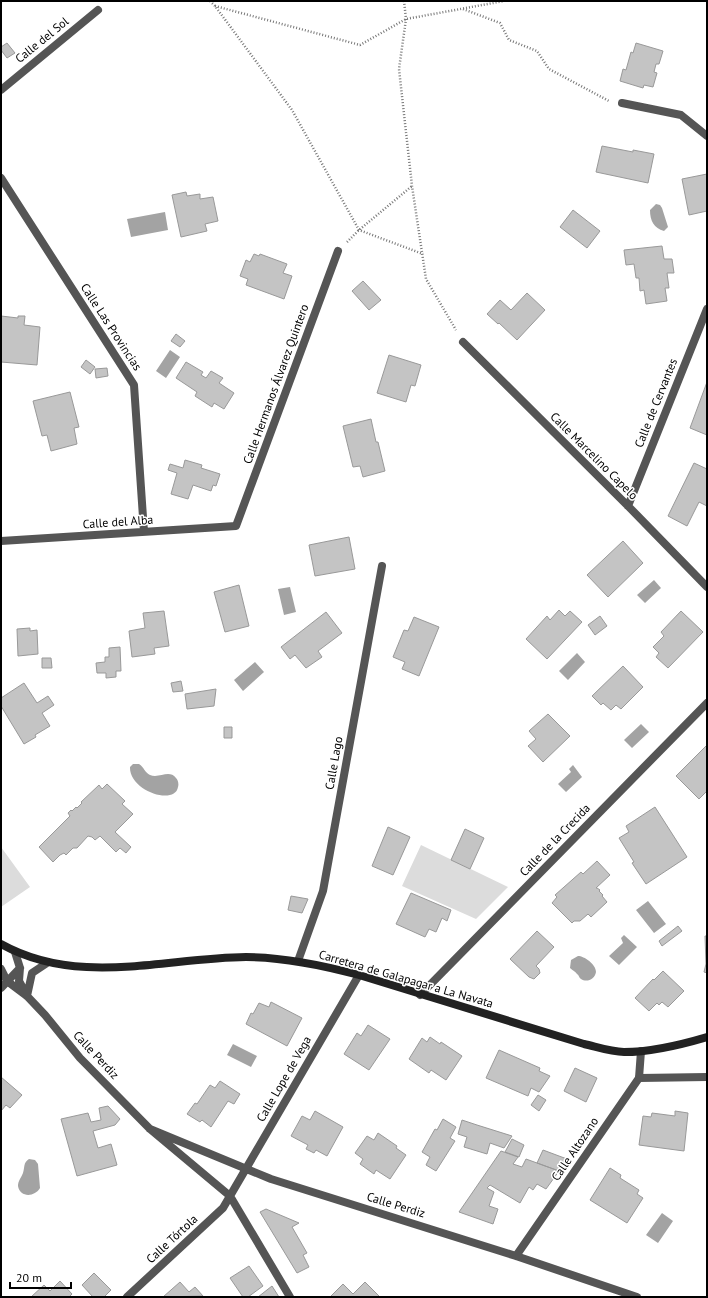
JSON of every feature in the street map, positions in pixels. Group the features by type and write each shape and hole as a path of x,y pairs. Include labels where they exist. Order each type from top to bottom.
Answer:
{"main road":[{"name":"Carretera de Galapagar a La Navata","path":"1,944 15,952 47,963 73,967 98,968 245,957 298,961 359,975 420,995 584,1044 614,1051 661,1049 707,1037"}],"street":[{"name":"Calle del Sol","path":"1,90 98,10"},
{"path":"622,103 681,115 707,136"},
{"name":"Calle Las Provincias","path":"1,178 134,385 144,532"},
{"name":"Calle Hermanos Álvarez Quintero","path":"236,526 338,251"},
{"name":"Calle de Cervantes","path":"628,506 707,309"},
{"name":"Calle Marcelino Capelo","path":"463,342 707,587"},
{"name":"Calle del Alba","path":"1,541 236,526"},
{"name":"Calle Lago","path":"298,961 323,891 382,566"},
{"name":"Calle de la Crecida","path":"420,995 707,703"},
{"name":"Calle Perdiz","path":"15,952 20,968 19,981 27,996"},
{"path":"27,996 32,973 47,963"},
{"path":"1,988 20,968"},
{"name":"Calle Perdiz","path":"1,969 7,981 27,996 45,1015 80,1058 150,1129 230,1196 290,1297"},
{"name":"Calle Lope de Vega","path":"230,1196 359,975"},
{"name":"Calle Altozano","path":"516,1256 638,1078 641,1051"},
{"path":"638,1078 707,1077"},
{"name":"Calle Perdiz","path":"150,1129 271,1179 516,1256 637,1297"},
{"name":"Calle Tórtola","path":"127,1297 223,1208 230,1196"}],"path":[{"path":"210,1 292,110 359,230 423,254"},
{"path":"404,1 406,19 399,69 412,186 426,279 463,342"},
{"path":"215,6 360,45 406,19 504,1"},
{"path":"462,9 500,22 509,40 537,50 549,69 608,101 622,103"},
{"path":"338,251 359,230 412,186"}],"shaded area":[{"path":"656,204 660,205 662,208 668,227 664,231 653,224 651,218 650,210"},
{"path":"165,212 168,230 131,237 127,219"},
{"path":"170,350 180,357 166,378 156,371"},
{"path":"654,580 661,588 645,603 637,595"},
{"path":"290,587 296,612 284,615 278,589"},
{"path":"577,653 585,662 568,680 559,671"},
{"path":"255,662 264,672 243,691 234,680"},
{"path":"641,724 649,732 632,748 624,740"},
{"path":"133,764 139,764 147,773 153,776 167,774 173,775 177,779 178,783 175,793 161,795 144,789 132,776 130,767"},
{"path":"573,765 582,777 566,792 558,784 571,772 569,769"},
{"path":"421,845 508,887 476,919 402,886"},
{"path":"1,847 30,887 1,907"},
{"path":"648,901 666,924 654,933 636,910"},
{"path":"624,935 637,947 619,965 609,956 623,943 621,938"},
{"path":"578,956 586,959 594,966 596,972 594,977 590,980 586,981 581,979 570,968 571,960"},
{"path":"233,1044 257,1056 251,1067 227,1055"},
{"path":"29,1159 35,1160 38,1164 40,1188 35,1193 28,1195 22,1193 18,1186 25,1164"},
{"path":"662,1213 673,1221 658,1243 646,1235"}],"building":[{"path":"7,43 15,53 7,58 1,50 1,47"},
{"path":"636,43 663,51 659,64 656,64 654,72 657,73 653,87 644,85 643,88 620,81 623,69 626,70 631,52 633,53"},
{"path":"602,146 633,152 633,150 654,154 648,183 596,172"},
{"path":"707,174 707,211 689,215 682,179"},
{"path":"186,192 187,196 200,194 200,199 213,197 218,221 205,224 207,231 181,237 172,195"},
{"path":"573,210 600,231 587,248 560,227"},
{"path":"662,246 664,259 672,259 674,273 667,273 669,288 665,288 667,301 646,304 644,290 640,291 639,278 636,278 634,264 626,265 624,250"},
{"path":"254,254 259,256 260,254 287,264 283,273 292,276 284,299 246,285 248,279 240,276 246,260 250,262"},
{"path":"363,281 381,300 369,310 352,291"},
{"path":"527,293 545,310 517,340 487,314 500,300 511,310"},
{"path":"1,316 18,318 18,316 25,316 24,325 40,327 37,365 1,362"},
{"path":"176,334 185,341 180,347 171,341"},
{"path":"389,355 421,365 415,386 411,385 406,402 377,393"},
{"path":"86,360 95,367 90,374 81,367"},
{"path":"186,362 203,372 201,375 206,378 211,371 223,378 219,383 234,393 224,409 214,403 212,407 195,396 197,392 176,378"},
{"path":"107,368 108,376 96,378 95,369"},
{"path":"707,382 707,435 690,428"},
{"path":"70,392 79,427 74,428 77,444 51,451 47,435 42,436 33,401"},
{"path":"371,419 385,471 363,477 360,466 353,467 343,426"},
{"path":"185,460 202,465 201,468 220,474 216,486 213,485 211,491 193,485 188,499 171,494 177,473 168,470 170,464 183,468"},
{"path":"694,463 707,469 707,506 699,502 687,526 668,516"},
{"path":"349,537 355,569 315,576 309,545"},
{"path":"623,541 643,563 608,597 587,575"},
{"path":"239,585 249,626 225,632 214,592"},
{"path":"559,610 565,616 570,611 582,622 547,659 526,639 547,616 550,620"},
{"path":"164,611 169,646 154,648 155,654 132,657 129,631 145,628 143,613"},
{"path":"681,611 703,632 668,668 656,657 659,653 653,647 664,636 661,632"},
{"path":"326,612 342,633 318,651 322,657 306,668 295,655 290,659 281,647"},
{"path":"600,616 607,626 595,635 588,625"},
{"path":"414,617 439,627 419,676 402,669 405,662 393,657 404,630 408,631"},
{"path":"30,628 30,631 37,630 38,654 18,656 17,629"},
{"path":"120,647 121,671 116,671 116,677 106,678 106,673 97,673 96,663 105,662 105,657 109,657 109,648"},
{"path":"42,658 51,658 52,668 42,668"},
{"path":"623,666 643,687 621,709 616,705 611,710 603,703 601,705 592,696"},
{"path":"181,681 183,691 173,692 171,683"},
{"path":"24,683 37,703 48,696 54,705 42,713 50,726 24,744 1,706 1,698"},
{"path":"216,689 214,706 187,709 185,694"},
{"path":"548,714 570,736 543,762 528,746 536,739 529,731"},
{"path":"224,727 232,727 232,738 224,738"},
{"path":"707,745 707,791 699,799 676,776"},
{"path":"107,784 125,801 122,804 133,814 115,832 131,847 126,853 120,848 116,852 100,836 95,840 88,836 77,848 73,848 66,855 64,853 60,855 53,862 39,847 70,816 68,813 71,810 72,811 76,807 77,808 82,803 81,802 99,785 102,789"},
{"path":"655,807 687,857 646,884 632,863 634,862 619,838 629,832 626,826"},
{"path":"388,827 410,837 393,875 372,866"},
{"path":"465,829 484,838 470,869 451,860"},
{"path":"597,861 610,875 596,888 600,890 599,891 607,902 591,917 588,914 580,921 574,921 572,923 552,903 557,897 555,895 581,872 583,874"},
{"path":"411,893 451,910 447,921 442,918 436,932 429,929 425,937 396,924"},
{"path":"291,896 308,899 302,913 288,910"},
{"path":"678,926 682,931 662,946 659,941"},
{"path":"537,931 554,947 536,966 540,973 534,979 529,977 510,959"},
{"path":"705,936 707,936 707,973 704,972 706,964"},
{"path":"663,971 684,991 668,1007 662,1002 659,1005 657,1003 649,1011 635,998"},
{"path":"271,1002 302,1018 287,1046 246,1024 251,1013 253,1014 259,1003 269,1007"},
{"path":"368,1025 390,1039 369,1070 344,1054 357,1033 361,1036"},
{"path":"430,1037 440,1044 441,1042 462,1056 446,1080 431,1070 429,1073 409,1059 422,1038 427,1042"},
{"path":"499,1050 540,1068 539,1071 550,1076 539,1092 531,1088 528,1096 486,1078"},
{"path":"575,1068 597,1078 586,1102 564,1091"},
{"path":"1,1077 22,1095 10,1108 6,1105 1,1111"},
{"path":"220,1081 240,1094 234,1104 228,1101 211,1127 202,1120 200,1122 187,1114 195,1103 197,1104 210,1085 215,1088"},
{"path":"538,1095 546,1100 539,1111 531,1105"},
{"path":"108,1106 120,1119 115,1125 93,1131 98,1148 111,1144 117,1165 77,1176 61,1119 88,1113 91,1122 101,1120 99,1108"},
{"path":"315,1111 343,1127 327,1156 316,1150 314,1153 306,1149 308,1145 291,1136 302,1116 310,1120"},
{"path":"675,1111 688,1113 684,1151 639,1145 643,1116 651,1117 652,1113 675,1116"},
{"path":"443,1119 456,1127 450,1138 455,1141 436,1171 426,1165 430,1157 422,1152 435,1129 437,1130"},
{"path":"462,1120 512,1136 504,1148 490,1143 487,1154 464,1147 467,1137 458,1134"},
{"path":"378,1133 397,1146 396,1148 406,1155 390,1179 376,1170 374,1174 360,1164 363,1159 355,1153 367,1136 374,1140"},
{"path":"512,1139 524,1145 519,1157 505,1152"},
{"path":"543,1150 567,1159 559,1171 537,1163"},
{"path":"501,1151 518,1157 513,1164 522,1167 526,1159 559,1171 546,1189 537,1184 533,1190 529,1187 520,1203 490,1185 487,1188 494,1192 489,1206 498,1209 493,1224 459,1212"},
{"path":"610,1168 621,1175 620,1178 639,1190 637,1194 643,1198 627,1223 590,1200"},
{"path":"266,1209 299,1223 292,1227 307,1253 303,1255 309,1267 297,1273 260,1212"},
{"path":"249,1266 263,1286 248,1297 243,1297 230,1278"},
{"path":"94,1273 111,1290 104,1297 93,1297 82,1285"},
{"path":"60,1281 72,1294 69,1297 31,1297 44,1285 50,1291"},
{"path":"180,1282 189,1292 195,1287 203,1296 163,1297"},
{"path":"365,1282 380,1297 331,1296 343,1284 353,1294"},
{"path":"272,1286 279,1297 258,1297"}]}
